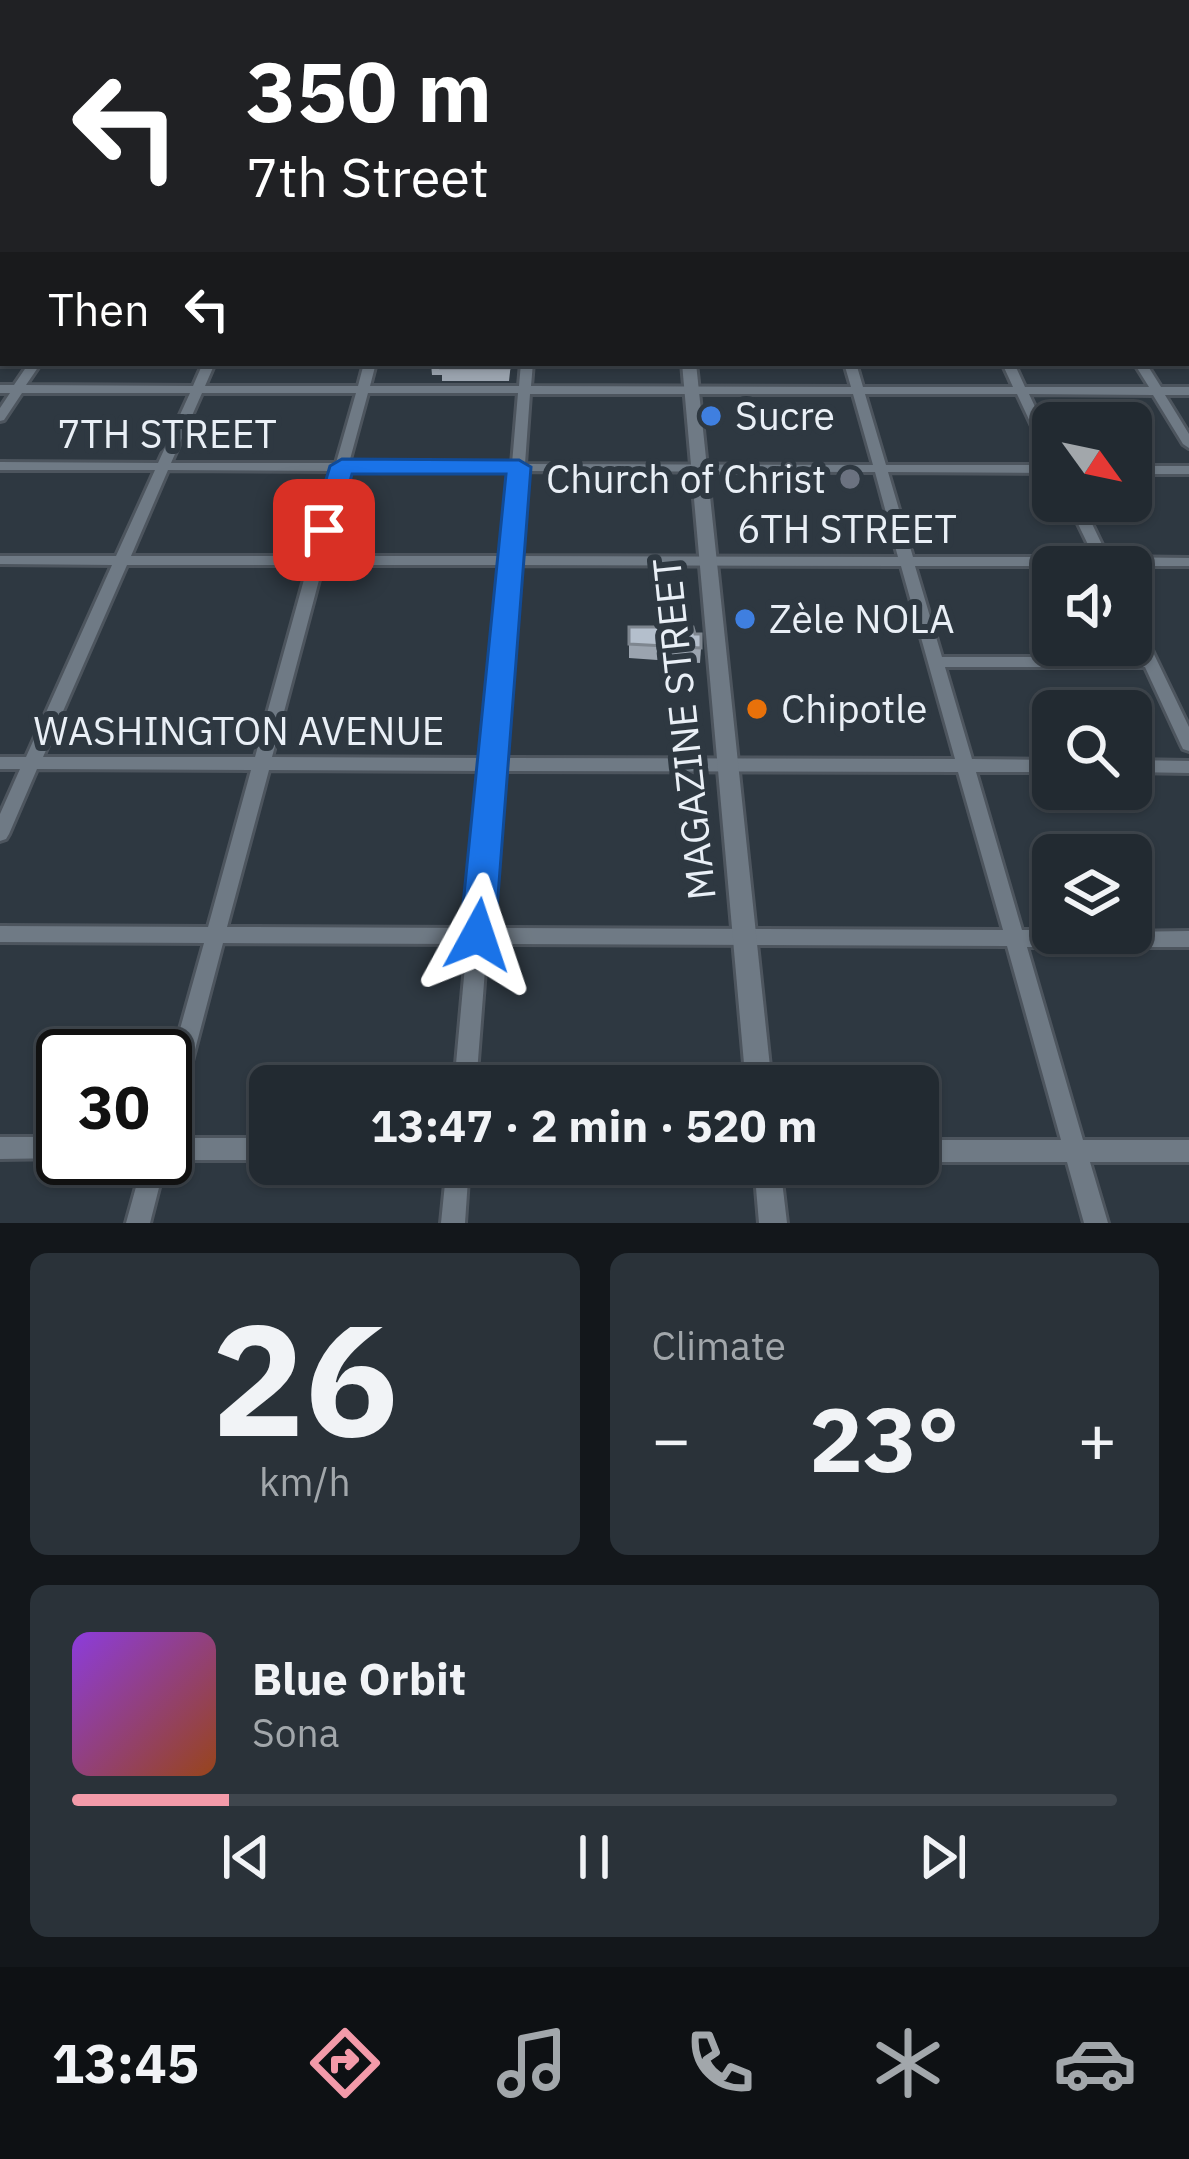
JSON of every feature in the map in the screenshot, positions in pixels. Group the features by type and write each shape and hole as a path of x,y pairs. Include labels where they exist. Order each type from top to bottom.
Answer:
{"street":[{"path":"0,417 33,366"},
{"path":"0,834 208,366"},
{"path":"190,1029 369,366"},
{"path":"467,1065 527,366"},
{"name":"MAGAZINE STREET","path":"688,366 757,1065"},
{"path":"851,366 1096,1223"},
{"path":"1010,366 1032,413"},
{"path":"1142,366 1189,444"},
{"path":"0,389 1189,392"},
{"name":"7TH STREET","path":"0,466 1032,469"},
{"path":"1152,470 1189,470"},
{"name":"6TH STREET","path":"0,560 1032,564"},
{"name":"6TH STREET","path":"1152,563 1189,562"},
{"path":"938,662 1032,662"},
{"path":"1152,666 1189,745"},
{"name":"WASHINGTON AVENUE","path":"0,763 1032,766"},
{"path":"1152,766 1189,766"},
{"path":"0,934 1189,938"},
{"path":"0,1148 36,1148"},
{"path":"192,1149 249,1149"},
{"path":"939,1151 1189,1151"},
{"path":"138,1223 148,1185"},
{"path":"453,1223 456,1185"},
{"path":"769,1185 772,1223"}],"building":[{"path":"441,366 509,366 509,368"},
{"path":"629,627 693,627 695,634 701,634 701,648 629,644"}],"place":[{"name":"Sucre","path":"711,416"},
{"name":"Church of Christ","path":"850,479"},
{"name":"Zèle NOLA","path":"745,619"},
{"name":"Chipotle","path":"757,709"}],"route":[{"path":"324,530 342,466 519,467 478,935"}]}
